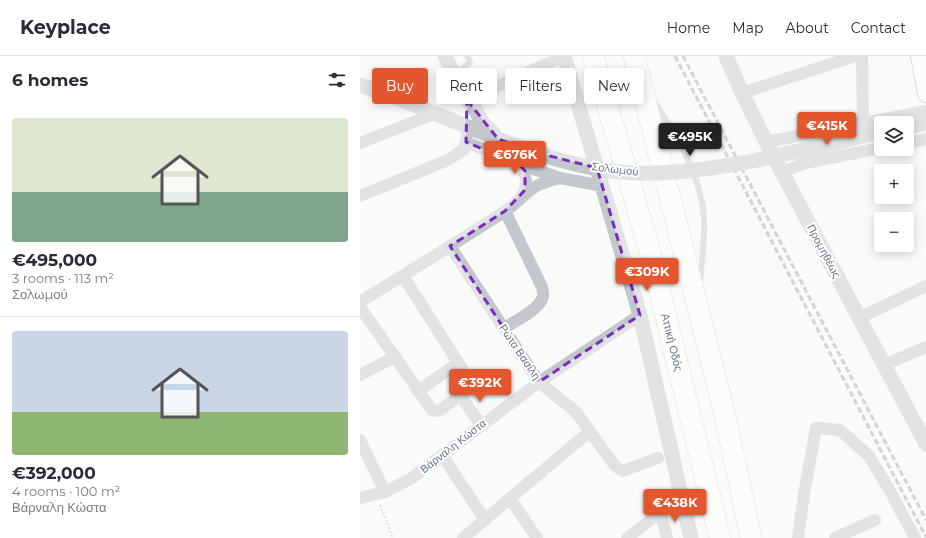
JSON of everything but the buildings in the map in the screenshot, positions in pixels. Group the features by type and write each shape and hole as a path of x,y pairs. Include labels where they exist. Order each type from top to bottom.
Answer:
{"highway":[{"name":"Αττική Οδός","path":"593,56 650,252 720,538"},
{"path":"634,56 637,68"},
{"path":"644,95 724,411 751,538"}],"main road":[{"path":"920,56 926,94"}],"street":[{"path":"444,56 451,68"},
{"path":"497,86 564,56 640,315 691,538"},
{"path":"742,93 855,56"},
{"path":"862,56 863,123"},
{"name":"Προμηθέως","path":"729,57 742,93 766,142 884,365 921,424 926,444"},
{"name":"Σολωμού","path":"360,85 538,153 599,168 632,173 665,173 707,169 874,134"},
{"path":"360,196 448,160 464,149 468,127 466,104"},
{"path":"471,104 481,121 498,139"},
{"path":"766,142 926,111"},
{"path":"360,143 434,114"},
{"path":"914,125 926,123"},
{"path":"914,142 926,139"},
{"path":"466,142 519,164 560,178 602,186"},
{"path":"782,172 805,162 874,149"},
{"path":"519,164 524,171 527,181 525,190 520,197"},
{"path":"360,302 505,211 520,197 538,184 560,178"},
{"path":"504,328 531,311 539,304 544,296 542,287 505,211"},
{"name":"Ρώτα Βασίλη","path":"450,246 539,382 566,402 619,470 629,470 658,458"},
{"path":"360,307 432,410 435,412 460,395 470,386 470,381 403,276"},
{"path":"859,318 926,286"},
{"name":"Βάρναλη Κώστα","path":"360,498 381,494 412,478 539,382 640,315"},
{"path":"884,365 926,347"},
{"path":"360,375 395,357"},
{"path":"418,391 458,364"},
{"path":"460,395 481,425"},
{"path":"798,538 805,487 816,428 840,430 869,456 915,538"},
{"path":"463,538 590,431"},
{"path":"360,440 381,494"},
{"path":"442,455 485,520"},
{"path":"627,538 661,514 682,496"},
{"path":"510,499 537,538"},
{"path":"661,514 667,538"},
{"path":"836,538 858,534 875,520"}],"lane":[{"path":"464,68 470,62 467,56"},
{"path":"644,86 689,160 699,189 704,218 704,233 697,305"}],"path":[{"path":"381,494 393,538"}],"highlighted area":[{"path":"467,100 498,139 538,153 597,168 640,315 539,382 450,246 505,211 525,190 525,171 519,164 466,142"}],"railway":[{"path":"675,56 926,537"},
{"path":"683,56 926,520"}]}
